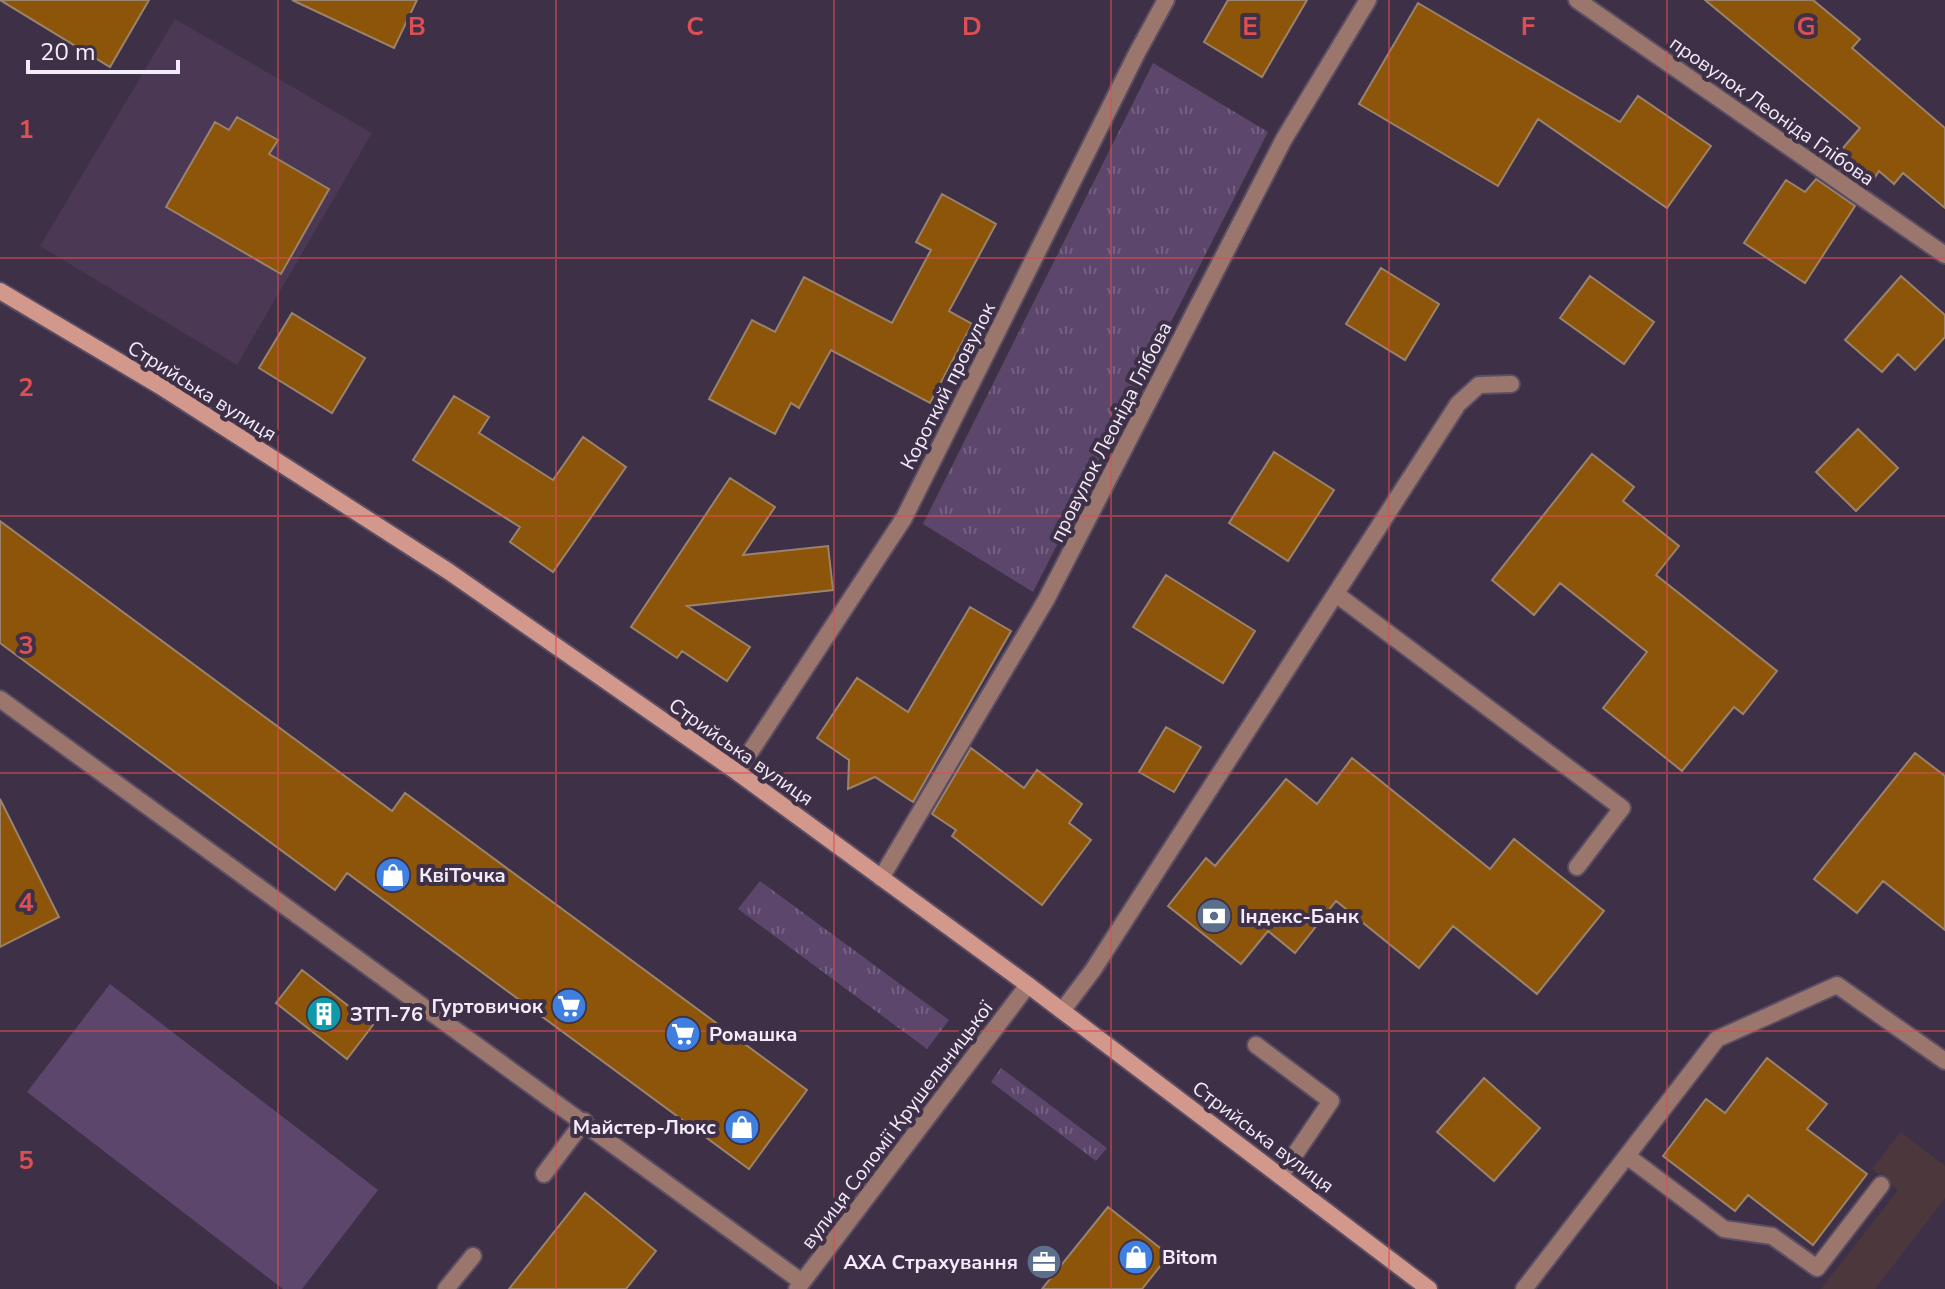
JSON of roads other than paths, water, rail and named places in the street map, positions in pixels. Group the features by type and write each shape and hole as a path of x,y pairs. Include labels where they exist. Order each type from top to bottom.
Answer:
{"main road":[{"name":"Стрийська вулиця","path":"0,291 160,386 448,571 737,772 1028,985 1429,1289"}],"street":[{"name":"Короткий провулок","path":"737,772 904,518 1166,0"},
{"name":"провулок Леоніда Глібова","path":"881,878 1046,600 1284,139 1368,0"},
{"name":"провулок Леоніда Глібова","path":"1577,0 1945,255"},
{"path":"1062,1011 1093,970 1458,404 1479,385 1511,384"},
{"path":"1336,594 1622,808 1577,867"},
{"path":"0,699 584,1121 799,1285"},
{"name":"вулиця Соломії Крушельницької","path":"799,1285 1028,985"},
{"path":"1524,1289 1717,1039 1837,985 1945,1061"},
{"path":"1256,1045 1331,1101 1281,1175"},
{"path":"544,1174 584,1121"},
{"path":"1627,1156 1724,1229 1772,1236 1817,1268 1881,1185"},
{"path":"446,1289 473,1256"}],"place":[{"name":"КвіТочка","path":"393,875"},
{"name":"Індекс-Банк","path":"1214,916"},
{"name":"Гуртовичок","path":"569,1006"},
{"name":"ЗТП-76","path":"324,1014"},
{"name":"Ромашка","path":"683,1034"},
{"name":"Майстер-Люкс","path":"742,1127"},
{"name":"Bitom","path":"1136,1257"},
{"name":"АХА Страхування","path":"1044,1262"}]}
